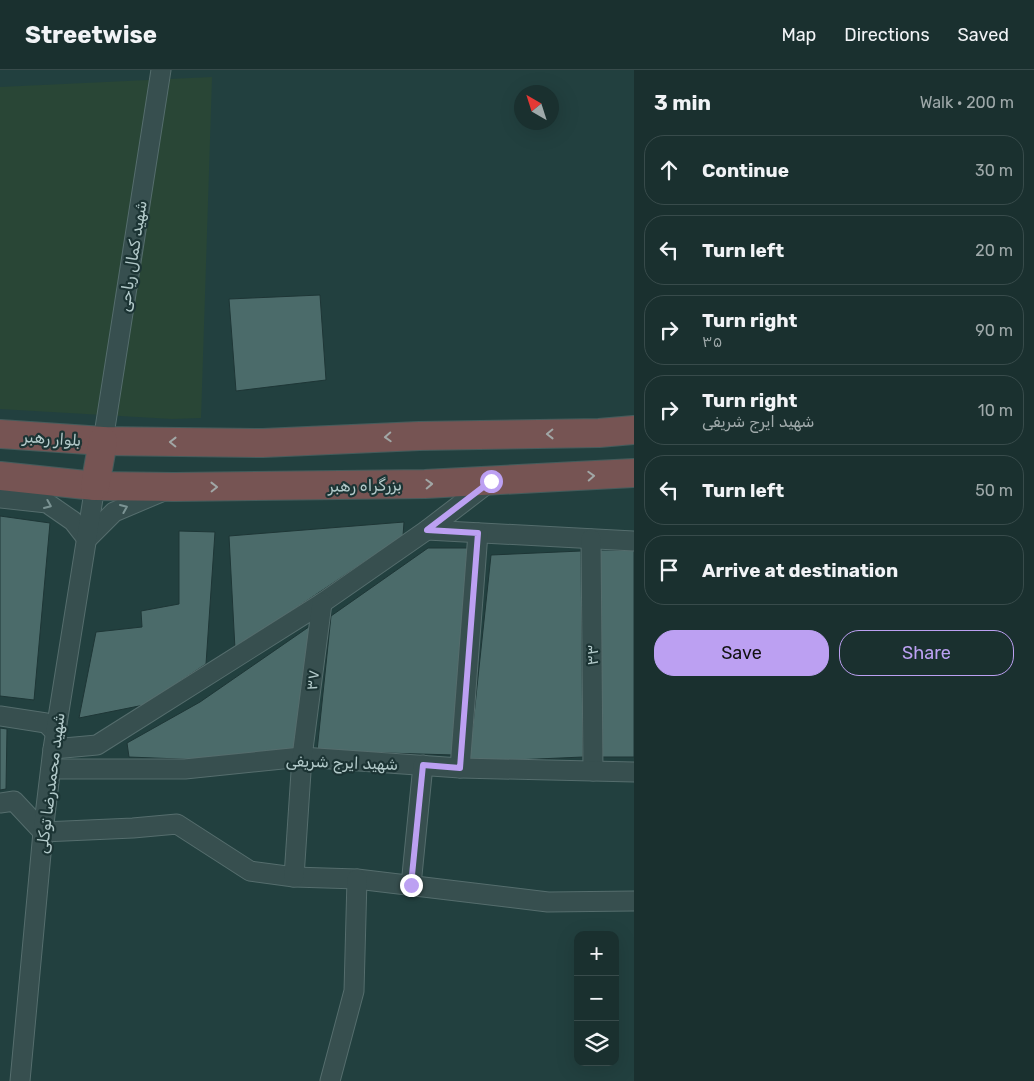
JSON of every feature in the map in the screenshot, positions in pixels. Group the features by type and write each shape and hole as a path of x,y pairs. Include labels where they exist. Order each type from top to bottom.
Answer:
{"highway":[{"path":"0,476 95,486 103,441 263,443 419,436 599,433 634,430"},
{"name":"بلوار رهبر","path":"0,434 103,441"},
{"path":"263,443 258,458 258,472 264,486"},
{"path":"0,445 2,450 0,458"},
{"name":"بزرگراه رهبر","path":"95,486 425,484 634,473"}],"street":[{"name":"شهید کمال ریاحی","path":"103,441 160,70"},
{"path":"0,716 46,723 54,741 97,745 322,603 427,530 491,481"},
{"name":"شهید محمدرضا توکلی","path":"20,1081 43,832 54,741 95,486"},
{"path":"0,498 47,503 73,521 87,539 114,512 174,487"},
{"path":"427,530 634,541"},
{"path":"460,768 478,533"},
{"name":"۳۳","path":"591,539 593,771"},
{"name":"۳۷","path":"294,877 302,757 322,603"},
{"name":"شهید ایرج شریفی","path":"51,769 185,769 302,757 460,768 634,772"},
{"path":"411,885 423,765"},
{"path":"0,803 14,801 43,832 177,824 250,871 294,877 358,879 548,902 634,901"},
{"path":"330,1081 354,991 358,879"}],"green space":[{"path":"212,77 201,418 172,419 0,409 0,87"}],"building":[{"path":"320,295 326,380 236,391 229,299"},
{"path":"0,516 50,523 34,700 0,696"},
{"path":"404,522 403,536 235,649 229,536"},
{"path":"179,531 215,532 206,664 144,705 79,718 96,632 142,627 141,611 179,604"},
{"path":"428,548 471,548 454,755 317,751 331,616"},
{"path":"597,550 634,550 634,757 602,757"},
{"path":"581,551 583,757 469,762 491,555"},
{"path":"313,624 296,750 204,760 129,757 127,743 200,702"},
{"path":"0,728 7,729 6,789 0,790"}],"route":[{"path":"411,885 423,765 460,768 478,533 427,530 491,481"}]}
